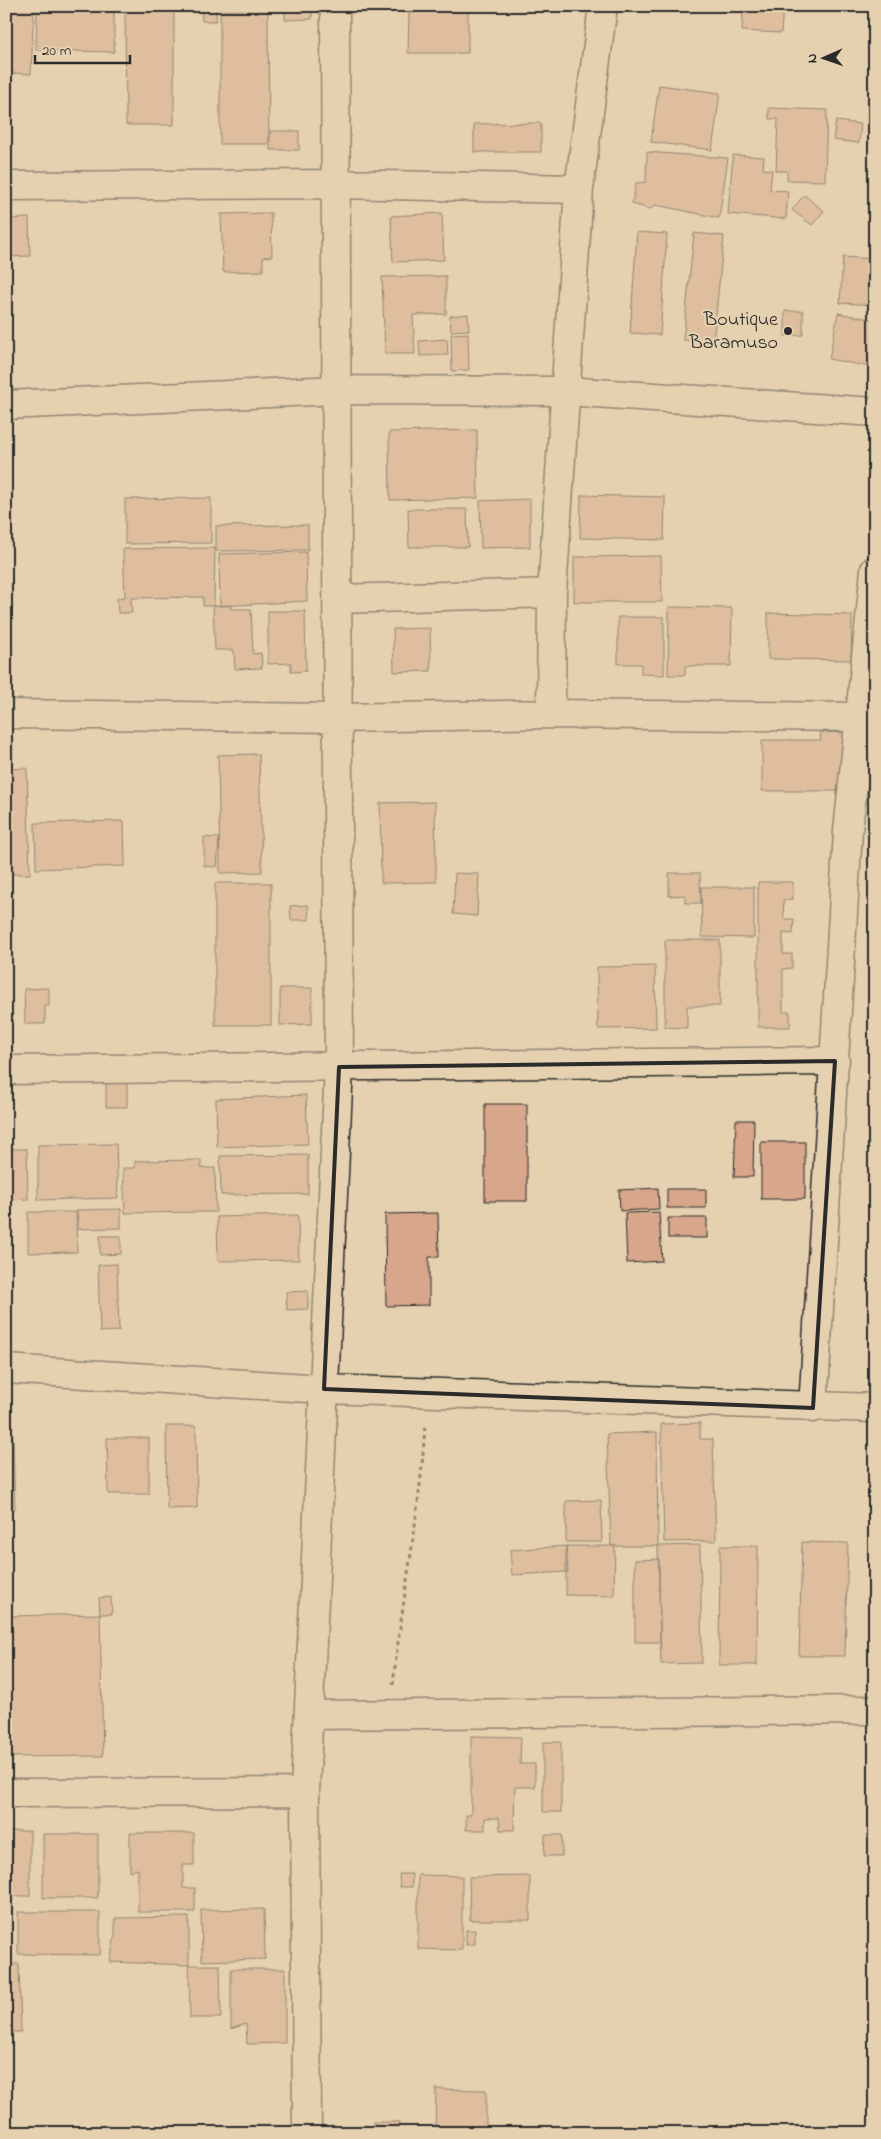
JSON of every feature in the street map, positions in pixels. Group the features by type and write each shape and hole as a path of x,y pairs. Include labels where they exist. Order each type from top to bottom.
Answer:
{"street":[{"path":"307,2133 305,1792 339,1067 338,390 335,6"},
{"path":"551,714 552,594 579,190 603,6"},
{"path":"6,186 336,184 579,190"},
{"path":"6,405 338,390 566,391 875,412"},
{"path":"813,1408 848,831 875,570"},
{"path":"338,599 552,594"},
{"path":"6,714 339,718 551,714 860,717"},
{"path":"6,1070 834,1061"},
{"path":"6,1370 324,1389 813,1408 875,1408"},
{"path":"309,1715 875,1710"},
{"path":"6,1793 305,1792"}],"path":[{"path":"391,1713 399,1625 416,1517 426,1392"}],"highlighted area":[{"path":"835,1061 813,1408 324,1389 339,1067"}],"building":[{"path":"6,6 34,6 31,74 6,73"},
{"path":"37,6 114,6 114,52 36,50"},
{"path":"201,6 216,6 216,21 202,21"},
{"path":"312,6 312,19 285,20 285,7"},
{"path":"743,6 783,6 781,33 742,31"},
{"path":"125,8 174,8 174,125 126,125"},
{"path":"268,9 269,144 220,144 220,10"},
{"path":"409,11 468,11 468,53 408,53"},
{"path":"659,85 720,93 712,150 651,142"},
{"path":"769,108 827,110 825,181 787,180 787,171 776,171 778,119 769,119"},
{"path":"836,121 861,124 859,143 833,140"},
{"path":"541,123 541,152 474,152 474,124"},
{"path":"270,131 299,131 299,150 270,150"},
{"path":"647,152 728,158 719,218 656,205 650,209 632,204 636,183 646,182"},
{"path":"733,155 764,157 763,169 772,170 770,190 788,191 786,219 728,214"},
{"path":"804,195 824,211 812,225 792,210"},
{"path":"271,213 272,256 263,257 263,271 223,272 221,214"},
{"path":"442,213 444,260 393,262 391,216"},
{"path":"29,218 30,256 6,257 6,219"},
{"path":"637,232 667,234 660,335 630,333"},
{"path":"694,233 724,236 713,343 683,340"},
{"path":"843,257 875,259 875,305 840,303"},
{"path":"446,276 446,314 413,315 415,354 385,354 382,277"},
{"path":"785,311 803,311 803,335 785,336"},
{"path":"838,313 875,320 875,368 829,359"},
{"path":"468,314 469,330 451,331 450,316"},
{"path":"468,333 469,370 452,371 451,334"},
{"path":"447,339 448,355 420,356 419,341"},
{"path":"477,430 478,498 390,500 389,432"},
{"path":"581,495 665,497 664,540 580,538"},
{"path":"211,498 211,543 125,544 125,499"},
{"path":"530,499 530,547 481,548 480,501"},
{"path":"408,509 467,509 468,547 409,547"},
{"path":"308,525 308,550 216,551 216,526"},
{"path":"215,548 214,606 203,606 203,597 131,598 132,613 118,613 117,598 125,597 123,549"},
{"path":"306,552 307,601 220,606 219,554"},
{"path":"661,556 662,602 574,602 574,557"},
{"path":"231,605 231,609 251,609 253,654 261,653 262,668 235,669 234,650 215,650 213,606"},
{"path":"669,607 732,608 731,666 685,666 685,675 668,675"},
{"path":"268,611 305,611 306,671 291,672 291,663 268,664"},
{"path":"768,613 852,615 851,660 768,659"},
{"path":"618,617 664,617 664,675 641,674 641,664 618,664"},
{"path":"430,628 431,671 394,672 393,629"},
{"path":"820,732 847,733 847,791 762,791 762,740 821,740"},
{"path":"259,754 262,872 220,873 218,755"},
{"path":"27,768 30,874 7,874 6,769"},
{"path":"435,802 436,882 381,883 380,803"},
{"path":"124,821 125,866 36,869 35,823"},
{"path":"204,837 219,838 217,867 204,866"},
{"path":"455,873 479,874 477,916 453,914"},
{"path":"669,873 700,873 701,903 685,903 685,895 669,896"},
{"path":"758,882 793,882 793,899 783,900 784,919 794,919 793,934 783,933 783,954 792,954 792,968 783,969 783,1012 790,1012 790,1027 758,1027"},
{"path":"215,883 271,883 271,1025 215,1025"},
{"path":"701,887 754,887 754,938 702,937"},
{"path":"308,905 309,920 291,920 290,906"},
{"path":"665,940 720,940 720,1006 687,1006 687,1028 665,1027"},
{"path":"655,966 656,1028 598,1029 597,967"},
{"path":"49,988 49,1006 45,1006 45,1024 25,1024 24,989"},
{"path":"280,988 312,988 312,1024 280,1025"},
{"path":"127,1081 127,1107 106,1107 106,1082"},
{"path":"306,1095 308,1144 217,1147 216,1099"},
{"path":"485,1104 527,1104 527,1201 485,1201"},
{"path":"736,1120 754,1120 753,1177 734,1177"},
{"path":"761,1142 805,1142 805,1199 761,1199"},
{"path":"116,1144 118,1198 38,1200 38,1145"},
{"path":"6,1149 27,1149 28,1199 6,1200"},
{"path":"308,1155 308,1194 221,1195 220,1156"},
{"path":"201,1160 201,1168 215,1168 216,1212 125,1213 123,1168 135,1168 135,1161"},
{"path":"658,1188 659,1209 620,1211 619,1190"},
{"path":"667,1189 706,1189 706,1208 667,1208"},
{"path":"121,1209 121,1228 78,1229 77,1210"},
{"path":"28,1212 76,1212 77,1252 28,1253"},
{"path":"659,1212 662,1261 627,1263 625,1213"},
{"path":"438,1213 439,1257 429,1257 429,1305 386,1306 385,1214"},
{"path":"298,1215 299,1260 218,1261 217,1217"},
{"path":"668,1218 707,1218 707,1238 668,1238"},
{"path":"100,1236 121,1236 121,1254 100,1255"},
{"path":"117,1264 119,1331 100,1332 98,1265"},
{"path":"308,1291 308,1309 287,1310 286,1292"},
{"path":"700,1423 700,1439 713,1439 716,1541 664,1542 661,1424"},
{"path":"166,1426 196,1426 197,1508 167,1509"},
{"path":"657,1432 658,1546 611,1546 607,1434"},
{"path":"6,1436 13,1436 15,1509 6,1509"},
{"path":"107,1438 149,1438 149,1494 108,1494"},
{"path":"601,1500 602,1542 566,1542 566,1501"},
{"path":"802,1542 848,1543 845,1656 799,1656"},
{"path":"700,1545 702,1663 661,1664 658,1546"},
{"path":"566,1546 615,1546 614,1596 566,1595"},
{"path":"566,1546 568,1572 512,1575 510,1550"},
{"path":"720,1546 758,1546 757,1665 719,1665"},
{"path":"659,1559 660,1642 635,1642 635,1560"},
{"path":"111,1597 112,1614 100,1614 99,1598"},
{"path":"100,1614 103,1756 6,1757 6,1616"},
{"path":"471,1736 521,1737 520,1764 535,1764 535,1787 515,1787 514,1830 500,1830 499,1818 485,1818 485,1830 466,1830 466,1815 471,1815"},
{"path":"543,1742 561,1742 561,1812 543,1812"},
{"path":"11,1831 30,1831 30,1896 11,1896"},
{"path":"130,1833 194,1833 194,1865 183,1865 183,1888 195,1888 195,1912 138,1912 138,1869 130,1872"},
{"path":"43,1834 98,1834 98,1898 43,1898"},
{"path":"545,1835 562,1835 562,1856 544,1856"},
{"path":"399,1874 412,1874 412,1887 400,1887"},
{"path":"418,1875 462,1876 462,1950 418,1949"},
{"path":"530,1876 530,1920 470,1920 469,1877"},
{"path":"264,1909 265,1959 202,1961 201,1910"},
{"path":"18,1912 100,1912 100,1955 18,1954"},
{"path":"189,1917 189,1965 110,1962 115,1934 115,1918"},
{"path":"466,1930 475,1930 475,1944 466,1945"},
{"path":"6,1964 19,1964 21,2032 6,2032"},
{"path":"189,1965 220,1965 221,2018 190,2018"},
{"path":"231,1969 285,1969 285,2043 247,2044 246,2024 231,2029"},
{"path":"436,2089 486,2090 486,2133 435,2133"},
{"path":"373,2122 399,2122 398,2133 373,2133"}],"place":[{"name":"Boutique Baramuso","path":"788,331"}]}
